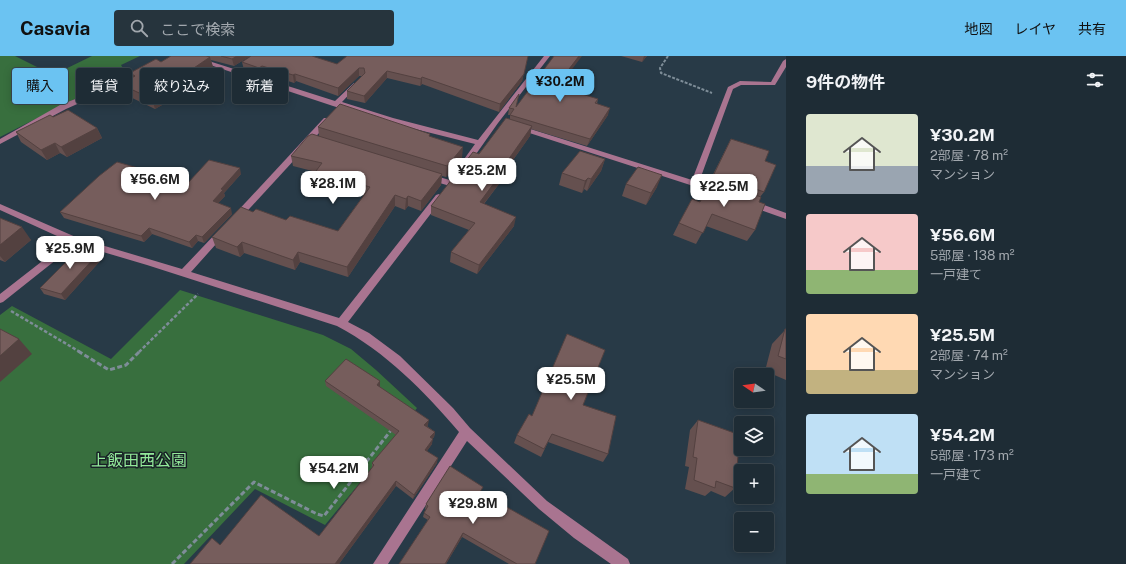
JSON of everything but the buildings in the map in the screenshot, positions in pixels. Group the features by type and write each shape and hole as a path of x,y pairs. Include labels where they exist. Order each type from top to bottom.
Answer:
{"street":[{"path":"186,56 237,69 390,120 480,143"},
{"path":"340,323 480,143 502,124 547,56"},
{"path":"695,183 730,88 740,83 773,84 786,61"},
{"path":"0,142 63,107 140,75"},
{"path":"184,273 313,140 339,104 362,78"},
{"path":"502,124 695,183 723,193"},
{"path":"420,174 454,177"},
{"path":"744,201 786,216"},
{"path":"0,207 75,240 340,323 365,336 396,359 449,412 466,432 543,505 579,534 623,564"},
{"path":"0,299 75,240"},
{"path":"380,564 466,432"}],"path":[{"path":"668,56 660,68 661,74 726,98"},
{"path":"7,309 109,370 126,365 211,282"},
{"path":"172,564 254,482 317,514 324,516 396,424"}],"green space":[{"path":"0,56 15,56 39,68 12,68 12,104 65,104 0,137"},
{"path":"92,56 140,56 121,65 123,68 76,68 76,98 68,102 67,68"},
{"name":"上飯田西公園","path":"180,290 323,335 351,349 417,408 372,468 325,525 255,489 184,564 0,564 0,315 12,306 111,359"}]}
